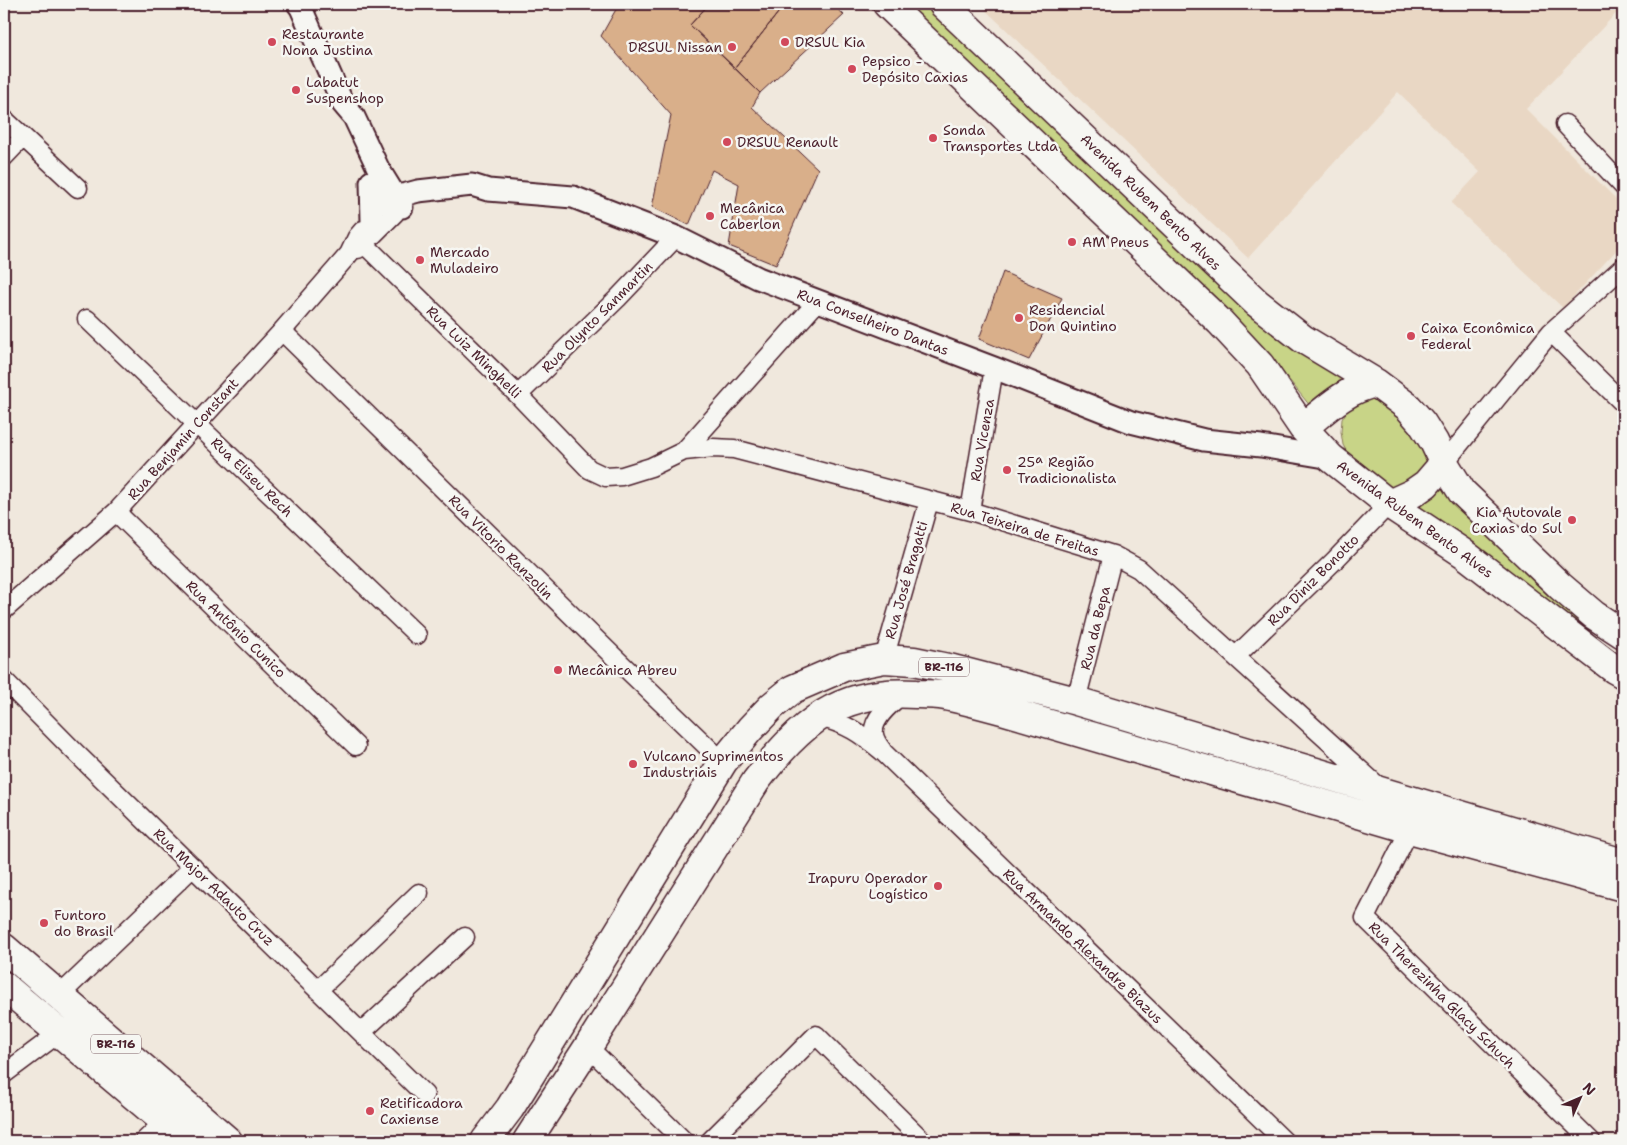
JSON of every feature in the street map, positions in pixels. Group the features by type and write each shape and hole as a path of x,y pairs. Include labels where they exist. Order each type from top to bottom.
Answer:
{"main road":[{"name":"Avenida Rubem Bento Alves","path":"887,4 1220,322 1260,365 1294,425 1389,504 1463,552 1620,671"},
{"name":"Avenida Rubem Bento Alves","path":"943,4 1257,303 1303,339 1376,383 1398,399 1422,422 1462,492 1560,586 1594,615 1623,634"},
{"path":"1294,425 1352,390 1376,383"},
{"path":"1389,504 1413,493 1426,484 1444,463"},
{"name":"BR-116","path":"485,1141 510,1108 723,762 772,706 794,689 844,667 884,659 914,660 953,669 1076,701 1623,863"},
{"name":"BR-116","path":"527,1141 756,781 775,756 798,732 818,717 856,698 877,694 904,693 945,696 1002,710 1410,829 1623,887"},
{"path":"1573,874 1597,888 1623,908"},
{"name":"BR-116","path":"4,948 228,1141"},
{"name":"BR-116","path":"4,986 188,1141"}],"street":[{"path":"298,4 343,104 344,123 395,205"},
{"path":"4,119 78,188"},
{"path":"1565,124 1623,186"},
{"path":"4,156 23,137"},
{"path":"375,175 418,191"},
{"path":"372,221 375,175"},
{"name":"Rua Conselheiro Dantas","path":"395,205 418,191 472,185 488,190 573,198 676,238 758,278 1131,422 1204,440 1261,446 1332,458"},
{"name":"Rua Conselheiro Dantas","path":"395,205 474,195 488,190"},
{"name":"Rua Benjamin Constant","path":"361,241 372,221 395,205"},
{"name":"Rua Benjamin Constant","path":"4,610 116,512 282,331 348,254 395,205"},
{"name":"Rua Olynto Sanmartin","path":"518,395 618,298 676,238"},
{"name":"Rua Luiz Minghelli","path":"361,241 518,395 589,469"},
{"path":"1444,463 1551,332 1623,266"},
{"path":"684,451 818,301"},
{"name":"Rua Eliseu Rech","path":"87,319 417,635"},
{"name":"Rua Vitorio Ranzolin","path":"282,331 723,762"},
{"path":"1551,332 1623,403"},
{"name":"Rua Vicenza","path":"970,511 994,368"},
{"path":"1261,446 1294,425"},
{"name":"Rua Teixeira de Freitas","path":"589,469 606,477 622,476 651,467 684,451 713,448 734,449 970,511 1112,555 1139,569 1385,792"},
{"name":"Rua José Bragatti","path":"884,659 929,501"},
{"name":"Rua Diniz Bonotto","path":"1236,656 1334,561 1389,504"},
{"name":"Rua Antônio Cunico","path":"116,512 356,746"},
{"name":"Rua da Bepa","path":"1076,701 1112,555"},
{"name":"Rua Major Adauto Cruz","path":"4,680 425,1095"},
{"name":"Rua Armando Alexandre Biazus","path":"882,751 874,735 876,723 884,712 904,693"},
{"name":"Rua Armando Alexandre Biazus","path":"818,717 845,725 882,751 1284,1141"},
{"name":"Rua Therezinha Glacy Schuch","path":"1410,829 1364,918 1591,1141"},
{"path":"60,995 193,866"},
{"path":"318,990 419,893"},
{"path":"362,1032 465,937"},
{"path":"4,1074 60,1033"},
{"path":"710,1141 816,1035 923,1141"},
{"path":"588,1047 684,1141"},
{"path":"144,1141 164,1122"}],"shaded area":[{"path":"979,4 1623,4 1526,109 1623,206 1623,243 1563,308 1451,203 1480,172 1398,92 1248,258"}],"green space":[{"path":"904,4 933,4 1346,376 1327,393 1315,412 1269,355"},
{"path":"1379,398 1390,404 1427,448 1427,459 1421,472 1395,488 1383,486 1351,459 1343,445 1342,419 1350,406 1364,400"},
{"path":"1439,483 1584,627 1412,507"}],"building":[{"name":"DRSUL Renault","path":"619,4 709,4 690,25 760,93 752,107 818,169 776,265 729,246 739,184 712,170 689,225 652,207 671,115 601,36"},
{"name":"DRSUL Nissan","path":"709,4 785,4 735,68 690,25"},
{"name":"DRSUL Kia","path":"785,4 832,4 844,15 760,93 735,68"},
{"name":"Residencial Don Quintino","path":"1003,272 1062,298 1029,360 979,339"}],"place":[{"name":"Restaurante Nona Justina","path":"272,42"},
{"name":"DRSUL Kia","path":"785,42"},
{"name":"DRSUL Nissan","path":"732,47"},
{"name":"Pepsico - Depósito Caxias","path":"852,69"},
{"name":"Labatut Suspenshop","path":"296,90"},
{"name":"Sonda Transportes Ltda","path":"933,138"},
{"name":"DRSUL Renault","path":"727,142"},
{"name":"Mecânica Caberlon","path":"710,216"},
{"name":"AM Pneus","path":"1072,242"},
{"name":"Mercado Muladeiro","path":"420,260"},
{"name":"Residencial Don Quintino","path":"1019,318"},
{"name":"Caixa Econômica Federal","path":"1411,336"},
{"name":"25ª Região Tradicionalista","path":"1007,470"},
{"name":"Kia Autovale Caxias do Sul","path":"1572,520"},
{"name":"Mecânica Abreu","path":"558,670"},
{"name":"Vulcano Suprimentos Industriais","path":"633,764"},
{"name":"Irapuru Operador Logístico","path":"938,886"},
{"name":"Funtoro do Brasil","path":"44,923"},
{"name":"Retificadora Caxiense","path":"370,1111"}]}
